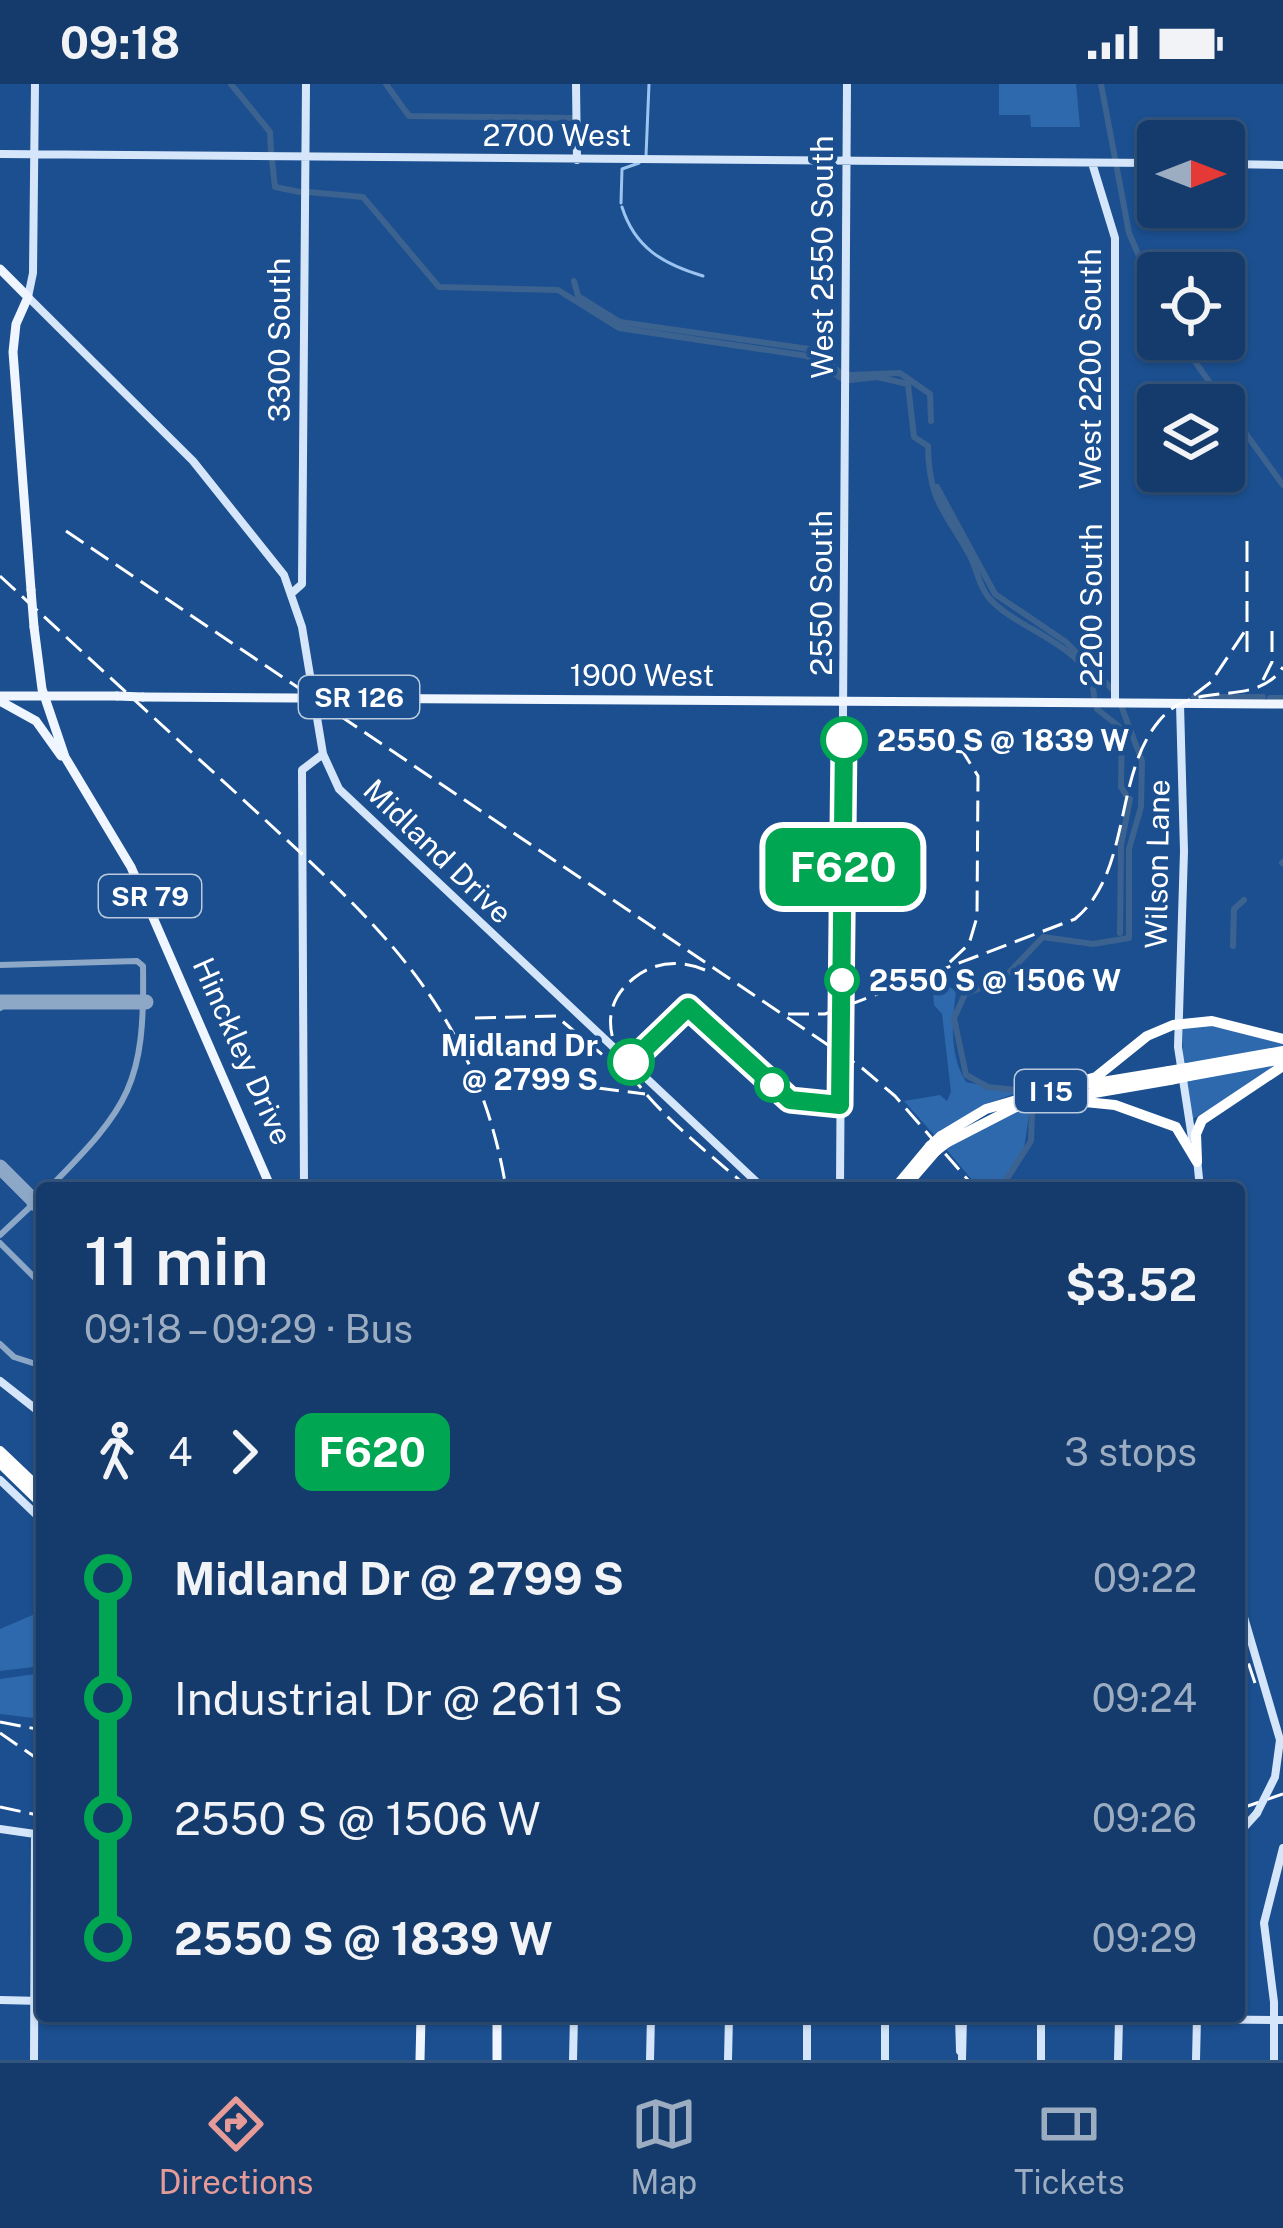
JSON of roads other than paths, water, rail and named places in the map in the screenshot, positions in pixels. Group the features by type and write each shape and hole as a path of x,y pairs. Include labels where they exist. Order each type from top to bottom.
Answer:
{"highway":[{"path":"1043,1092 1096,1077 1178,1017 1283,1040"},
{"path":"1197,1162 1196,1130 1283,1059"},
{"name":"I 15","path":"904,1182 938,1144 986,1109 1043,1092 1283,1059"},
{"name":"I 15","path":"938,1144 1018,1106 1170,1075"},
{"path":"1018,1106 1095,1101 1162,1121 1184,1133 1197,1162"},
{"path":"1162,1121 1188,1122 1208,1116"},
{"path":"0,1451 36,1485"},
{"path":"0,1463 36,1498"}],"main road":[{"name":"Midland Drive","path":"0,269 28,297"},
{"path":"17,286 20,314"},
{"name":"Hinckley Drive","path":"28,297 13,352 34,627 44,696 74,775 131,866 270,1182"},
{"path":"0,699 36,721 74,775"},
{"name":"1900 West","path":"0,699 1283,704"},
{"name":"Hinckley Drive","path":"62,744 134,859 270,1182"},
{"path":"420,2060 421,2022"},
{"path":"496,2060 497,2022"}],"street":[{"path":"28,297 35,84"},
{"name":"3300 South","path":"293,592 302,584 306,84"},
{"path":"576,84 577,160"},
{"name":"West 2550 South","path":"846,430 847,84"},
{"name":"2700 West","path":"0,154 1137,163"},
{"name":"West 2200 South","path":"1091,163 1115,238 1114,507"},
{"path":"1245,164 1283,165"},
{"name":"Midland Drive","path":"28,297 193,461 293,592 322,754 339,789 757,1182"},
{"name":"2550 South","path":"840,1182 846,430"},
{"name":"2200 South","path":"1114,507 1115,702"},
{"name":"Wilson Lane","path":"1180,704 1184,863 1179,1074 1199,1182"},
{"path":"304,1182 302,770 322,754"},
{"path":"0,1381 36,1409"},
{"path":"0,1480 36,1514"},
{"path":"1245,1617 1283,1717"},
{"path":"1245,1619 1275,1707 1280,1740 1272,1786 1245,1826"},
{"path":"0,1829 35,1834 36,1890"},
{"path":"1274,2060 1280,2022 1265,1936 1283,1848"},
{"path":"0,2000 36,2001"},
{"path":"1245,2020 1280,2022"},
{"path":"34,2060 37,2022"},
{"path":"573,2060 574,2022"},
{"path":"650,2060 651,2022"},
{"path":"728,2060 729,2022"},
{"path":"807,2022 807,2060"},
{"path":"885,2022 885,2060"},
{"path":"962,2060 963,2022"},
{"path":"1041,2060 1042,2022"},
{"path":"1118,2060 1119,2022"},
{"path":"1196,2060 1197,2022"}],"waterway":[{"path":"231,84 270,132 271,152"},
{"path":"386,84 409,116 574,118 574,124"},
{"path":"646,156 649,84"},
{"path":"1101,84 1129,233 1137,252"},
{"path":"272,160 275,187 300,192"},
{"path":"621,203 622,169 639,163"},
{"path":"308,192 363,197 439,287 558,290 619,328 807,356 841,378"},
{"path":"622,207 635,233 652,252 703,276"},
{"path":"574,281 578,296 620,322 809,349 841,373"},
{"path":"1194,360 1247,435"},
{"path":"850,375 900,373 930,394 931,421"},
{"path":"850,380 877,377 908,384 914,437 928,446 935,494 985,593 1081,664 1094,696"},
{"path":"1249,438 1283,485"},
{"path":"937,487 995,594 1066,642 1112,689"},
{"path":"1194,697 1263,697"},
{"path":"1270,698 1283,698"},
{"path":"1017,1090 988,1087 966,1075 954,1018 965,994 1002,980 1043,937 1093,944 1129,938 1129,849 1141,807 1142,761 1122,708"},
{"path":"1097,709 1122,729 1121,787 1126,795"},
{"path":"1120,933 1121,845 1130,799"},
{"path":"1233,946 1234,909 1244,900"},
{"path":"1005,1182 1031,1141 1032,1112"}],"railway":[{"path":"66,531 862,1068 895,1096 970,1182"},
{"path":"1247,541 1247,658"},
{"path":"0,576 328,879 408,966 469,1064 491,1122 505,1182"},
{"path":"1263,680 1272,662 1272,623"},
{"path":"1194,695 1211,682 1245,631"},
{"path":"788,1014 825,1014 1075,919 1106,876 1134,769 1159,721 1189,700 1256,688 1283,667"},
{"path":"926,748 963,752 978,776 977,917 969,944 949,963"},
{"path":"705,970 668,964 642,972 614,1004 611,1032 623,1062 644,1092 741,1182"},
{"path":"475,1018 556,1016 617,1067"},
{"path":"598,1088 645,1094"},
{"path":"1245,1653 1255,1683"},
{"path":"0,1722 36,1729"},
{"path":"0,1733 36,1758"},
{"path":"1245,1742 1245,1752"},
{"path":"1245,1807 1283,1794"},
{"path":"0,1807 36,1815"}],"place":[{"name":"2550 S @ 1839 W","path":"844,740"},
{"name":"2550 S @ 1506 W","path":"842,980"},
{"name":"Midland Dr @ 2799 S","path":"631,1062"}]}
